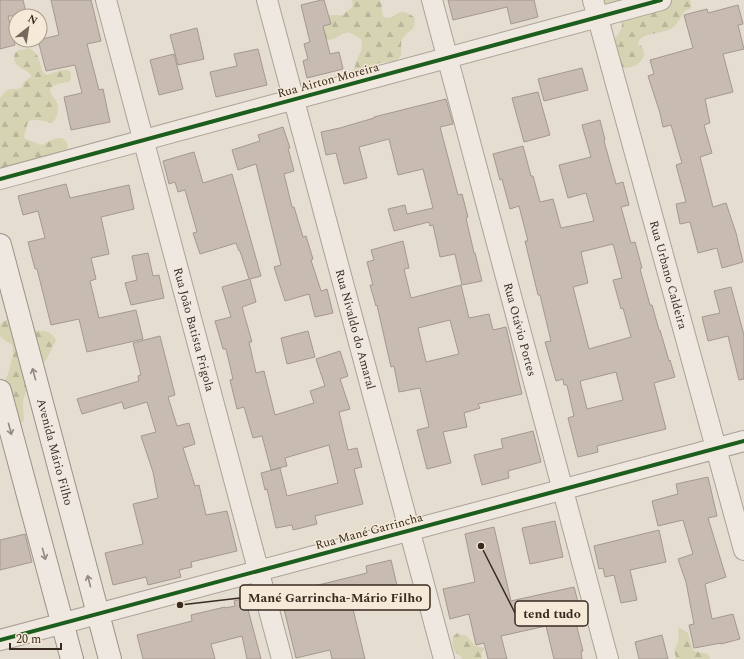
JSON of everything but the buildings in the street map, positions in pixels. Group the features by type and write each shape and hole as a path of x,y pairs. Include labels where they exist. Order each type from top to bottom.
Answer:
{"main road":[{"name":"Avenida Mário Filho","path":"0,244 110,659"},
{"path":"0,391 72,659"}],"street":[{"name":"Rua João Batista Frigola","path":"106,0 282,659"},
{"name":"Rua Nivaldo do Amaral","path":"267,0 444,659"},
{"name":"Rua Otávio Portes","path":"432,0 608,659"},
{"name":"Rua Airton Moreira","path":"0,179 447,58 595,9 661,0"},
{"name":"Rua Urbano Caldeira","path":"595,9 744,550"},
{"name":"Rua Mané Garrincha","path":"0,640 744,441"}],"green space":[{"path":"352,0 380,0 384,17 389,18 403,12 414,17 415,22 413,28 404,36 402,40 401,56 397,60 377,64 367,73 355,75 353,72 361,51 362,40 347,32 334,39 326,40 316,26 328,15 344,15 353,6"},
{"path":"602,0 690,0 691,8 685,11 674,27 642,38 639,41 638,46 640,45 644,51 642,60 633,67 624,68 619,71 613,43 622,27 622,23 621,20 605,12"},
{"path":"29,48 34,51 39,59 42,70 47,75 64,70 70,71 71,75 70,82 57,84 50,89 58,107 57,116 54,121 52,123 31,120 28,122 24,136 25,139 42,145 56,138 61,138 65,140 68,146 66,151 0,173 0,98 7,90 21,88 24,82 32,76 18,66 14,60 15,53"},
{"path":"10,319 28,328 48,332 56,340 24,397 24,421 5,433 0,385 7,376 13,351 12,345 0,336 0,325 3,321"},
{"path":"678,627 688,633 694,651 708,654 710,659 675,659 675,651 679,638"},
{"path":"457,633 467,636 475,646 484,648 481,654 482,659 462,659 454,650 452,642 453,637"}],"cycle path":[{"path":"0,179 661,0"},
{"path":"0,640 744,441"}],"place":[{"name":"tend tudo","path":"481,546"},
{"name":"Mané Garrincha-Mário Filho","path":"180,605"}]}
